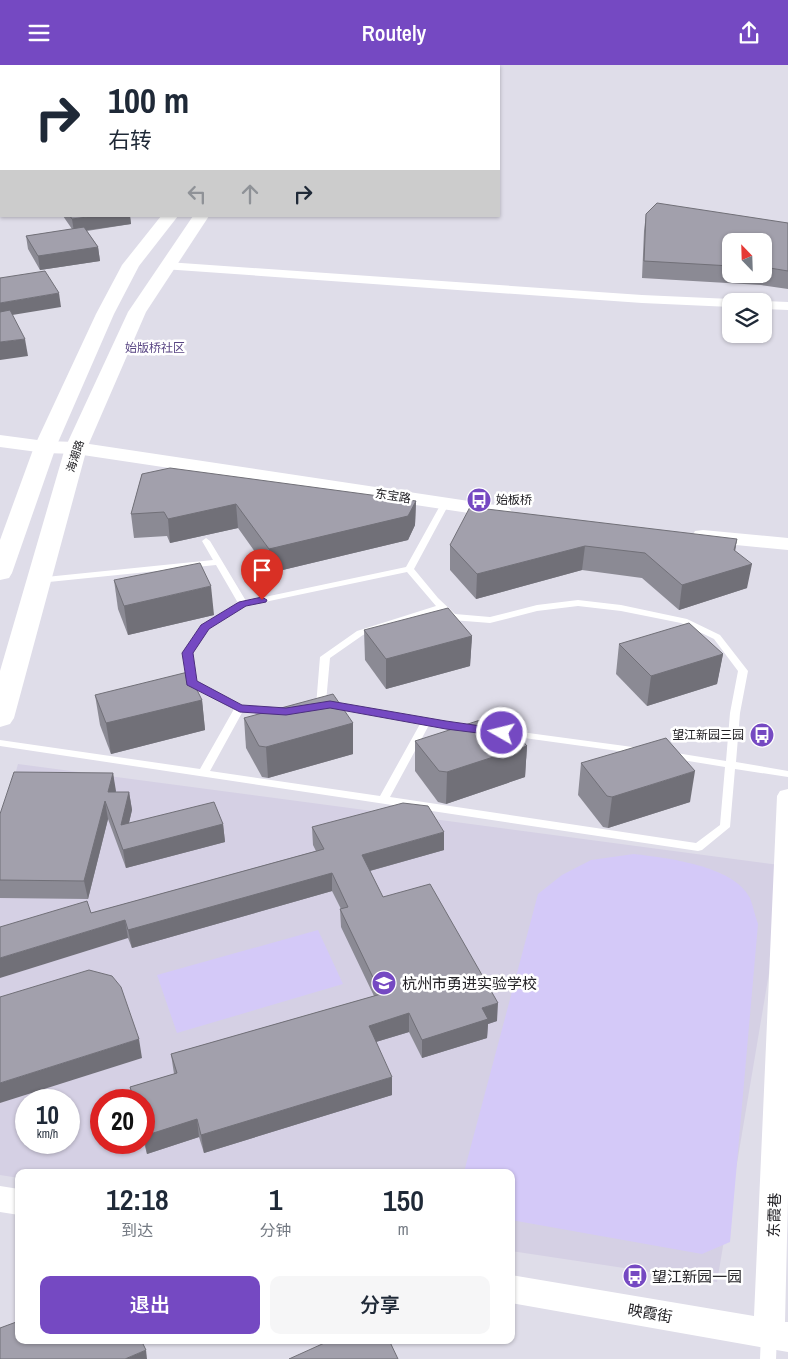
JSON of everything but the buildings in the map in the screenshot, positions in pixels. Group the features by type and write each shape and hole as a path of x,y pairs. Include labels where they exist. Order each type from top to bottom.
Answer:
{"main road":[{"path":"0,573 45,447 114,298 132,265 169,217"},
{"name":"海潮路","path":"0,718 76,448 137,312 200,217"}],"street":[{"path":"166,266 632,299 722,303"},
{"path":"772,305 788,306"},
{"name":"东宝路","path":"0,441 45,447 76,448 520,515"},
{"path":"681,533 788,544"},
{"name":"东霞巷","path":"775,1343 788,796"},
{"path":"0,1199 15,1201"},
{"name":"映霞街","path":"515,1290 775,1343"}],"lane":[{"path":"295,710 286,712 240,708 191,683 187,653 205,627 243,604 409,569 446,504"},
{"path":"206,541 243,604"},
{"path":"39,580 218,563"},
{"path":"0,743 698,847 725,827 735,713 743,671 717,637 684,621 578,603 537,608 490,620 452,617 409,569"},
{"path":"442,607 360,633 325,657 316,707 330,704 488,731 657,753 788,774"},
{"path":"203,773 240,708"},
{"path":"383,800 426,721"}],"shaded area":[{"name":"杭州市勇进实验学校","path":"18,764 787,866 717,1282 515,1252 515,1169 15,1169 15,1177 0,1175 0,828"},
{"path":"634,854 680,861 714,871 729,878 741,887 750,898 758,924 730,1242 702,1254 515,1221 515,1169 465,1169 538,894 562,875 591,860"},
{"path":"318,930 343,984 177,1033 157,975"}],"place":[{"name":"始板桥","path":"479,500"},
{"name":"望江新园三园","path":"762,735"},
{"name":"杭州市勇进实验学校","path":"384,983"},
{"name":"望江新园一园","path":"635,1276"}],"district":[{"name":"始版桥社区","path":"155,348"}],"route":[{"path":"262,600 243,604 205,627 187,653 191,683 240,708 286,712 330,704 502,733"}]}
